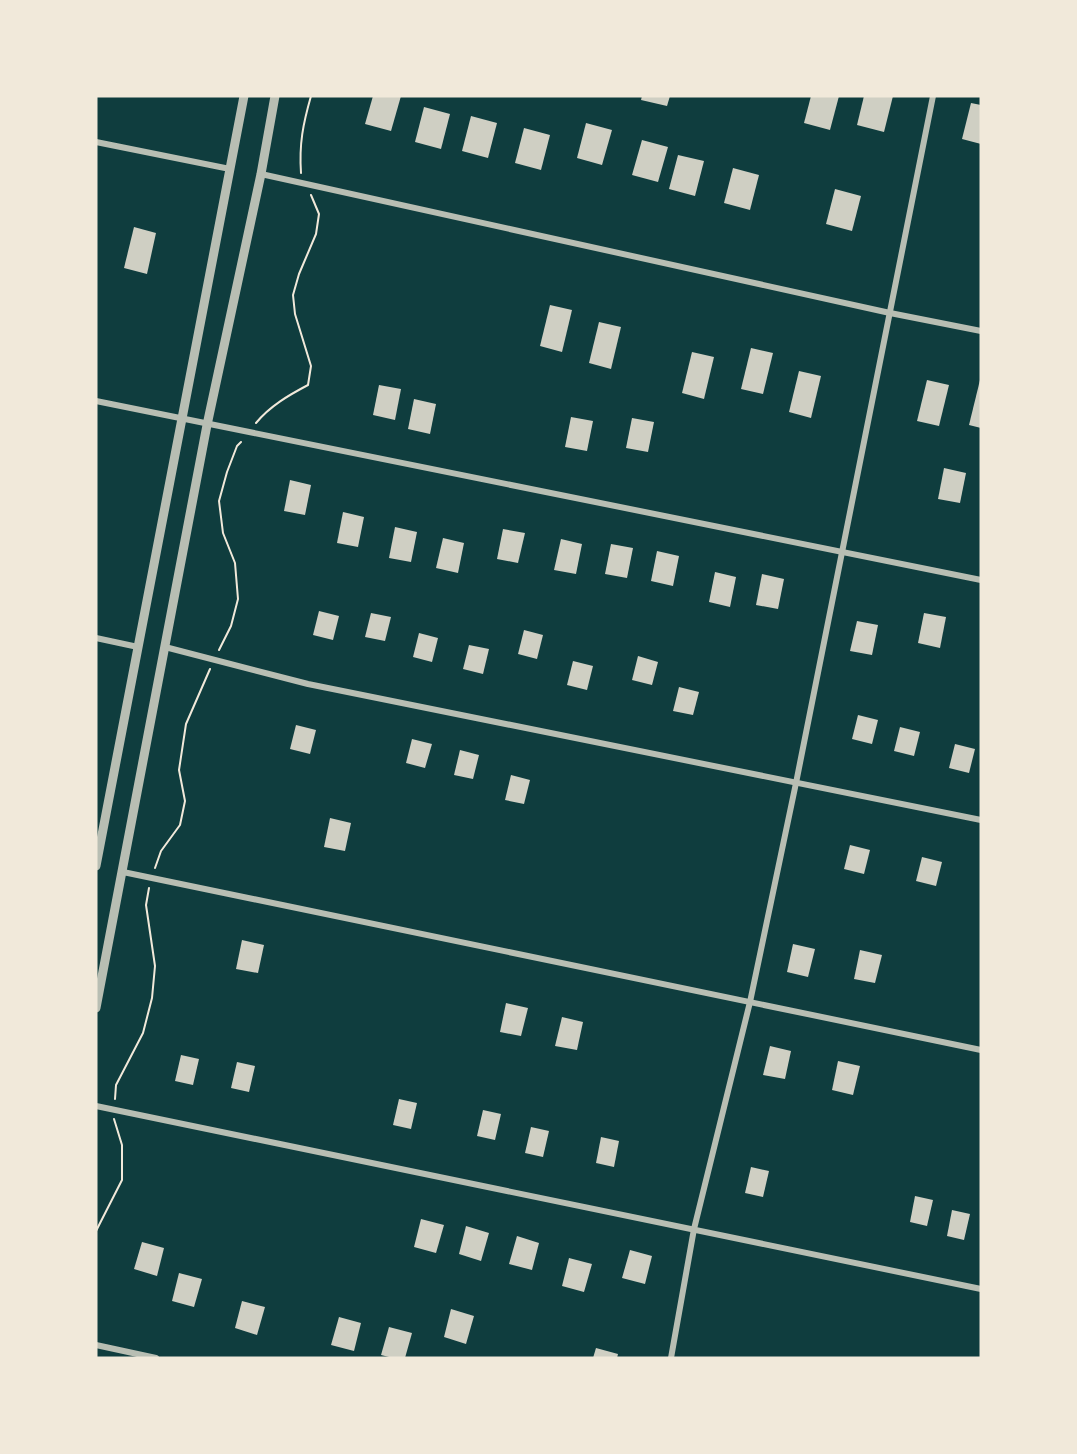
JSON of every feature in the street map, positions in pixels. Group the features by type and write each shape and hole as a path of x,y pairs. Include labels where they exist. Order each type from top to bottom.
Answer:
{"street":[{"path":"96,866 244,96"},
{"path":"96,1008 207,425 261,174 275,96"},
{"path":"670,1358 694,1229 750,1002 796,783 933,96"},
{"path":"96,142 230,169"},
{"path":"261,174 890,313 981,330"},
{"path":"96,401 981,580"},
{"path":"96,638 138,647"},
{"path":"165,647 308,684 981,820"},
{"path":"123,872 981,1050"},
{"path":"96,1106 981,1289"},
{"path":"96,1344 156,1358"}],"building":[{"path":"373,96 401,96 391,131 365,124"},
{"path":"642,96 670,96 667,106 641,100"},
{"path":"811,96 839,96 830,130 804,123"},
{"path":"864,96 893,96 884,132 857,125"},
{"path":"971,103 981,105 981,144 962,139"},
{"path":"424,107 450,114 441,149 415,142"},
{"path":"471,116 497,123 488,158 462,151"},
{"path":"586,123 612,130 602,165 577,158"},
{"path":"524,128 550,135 541,170 515,163"},
{"path":"642,140 668,147 658,182 632,175"},
{"path":"678,155 704,161 695,196 669,189"},
{"path":"733,168 759,175 750,210 724,203"},
{"path":"835,189 861,196 852,231 826,224"},
{"path":"134,227 156,233 147,274 124,268"},
{"path":"550,305 572,310 562,352 540,346"},
{"path":"599,322 621,327 611,369 589,363"},
{"path":"751,348 773,353 763,394 741,389"},
{"path":"692,352 714,357 704,399 682,393"},
{"path":"799,371 821,376 811,418 789,412"},
{"path":"927,380 949,385 939,426 917,421"},
{"path":"981,380 981,428 969,425"},
{"path":"379,385 401,389 395,420 373,415"},
{"path":"414,399 436,404 430,434 408,429"},
{"path":"571,417 593,421 587,451 565,447"},
{"path":"632,418 654,422 648,452 626,448"},
{"path":"944,468 966,473 960,503 938,499"},
{"path":"290,480 311,485 305,515 284,511"},
{"path":"343,512 364,517 358,547 337,543"},
{"path":"395,527 417,532 411,562 389,558"},
{"path":"503,529 525,533 518,563 497,559"},
{"path":"443,538 464,543 458,573 436,568"},
{"path":"561,539 582,544 576,574 554,570"},
{"path":"611,544 633,548 627,578 605,574"},
{"path":"657,551 679,556 673,586 651,581"},
{"path":"715,572 736,577 730,607 709,602"},
{"path":"762,574 784,579 778,609 756,605"},
{"path":"319,611 339,616 333,640 313,635"},
{"path":"371,613 391,617 385,641 365,637"},
{"path":"924,613 946,617 940,648 918,643"},
{"path":"857,621 878,625 872,655 850,651"},
{"path":"524,630 543,635 537,659 518,654"},
{"path":"419,633 438,638 432,662 413,657"},
{"path":"469,645 489,649 483,674 463,669"},
{"path":"638,656 658,662 652,685 632,680"},
{"path":"573,661 593,666 587,690 567,685"},
{"path":"679,687 699,692 693,715 673,711"},
{"path":"858,715 878,720 872,744 852,739"},
{"path":"296,725 316,730 310,754 290,749"},
{"path":"900,727 920,732 914,756 894,751"},
{"path":"412,739 432,744 425,768 406,763"},
{"path":"955,744 975,749 969,773 949,768"},
{"path":"460,750 479,755 473,779 454,775"},
{"path":"511,775 530,780 524,804 505,800"},
{"path":"330,818 351,823 345,851 324,847"},
{"path":"850,845 870,850 864,874 844,869"},
{"path":"922,857 942,862 936,886 916,881"},
{"path":"242,940 264,945 258,973 236,969"},
{"path":"793,944 815,949 808,977 787,972"},
{"path":"860,950 882,955 875,983 854,979"},
{"path":"506,1003 528,1008 521,1036 500,1032"},
{"path":"562,1017 583,1022 577,1050 555,1046"},
{"path":"770,1046 791,1051 785,1079 763,1075"},
{"path":"181,1055 199,1059 193,1085 175,1081"},
{"path":"838,1061 860,1066 853,1095 832,1090"},
{"path":"237,1062 255,1066 249,1092 231,1088"},
{"path":"399,1099 417,1103 411,1129 393,1125"},
{"path":"483,1110 501,1114 495,1140 477,1136"},
{"path":"531,1127 549,1131 543,1157 525,1153"},
{"path":"601,1137 619,1141 614,1167 596,1163"},
{"path":"751,1167 769,1171 763,1197 745,1193"},
{"path":"915,1196 933,1200 927,1226 910,1222"},
{"path":"952,1210 970,1214 964,1240 947,1236"},
{"path":"421,1219 444,1225 436,1253 414,1247"},
{"path":"466,1226 489,1233 481,1261 459,1254"},
{"path":"517,1236 539,1243 532,1270 509,1264"},
{"path":"142,1242 164,1248 157,1276 134,1269"},
{"path":"630,1250 652,1256 645,1284 622,1278"},
{"path":"569,1258 592,1264 584,1292 562,1286"},
{"path":"179,1273 202,1279 194,1307 172,1301"},
{"path":"242,1301 265,1307 257,1335 235,1328"},
{"path":"451,1309 474,1316 466,1344 444,1337"},
{"path":"339,1317 361,1323 354,1351 331,1345"},
{"path":"389,1327 412,1333 405,1358 381,1355"},
{"path":"596,1348 618,1354 617,1358 593,1358"}]}
